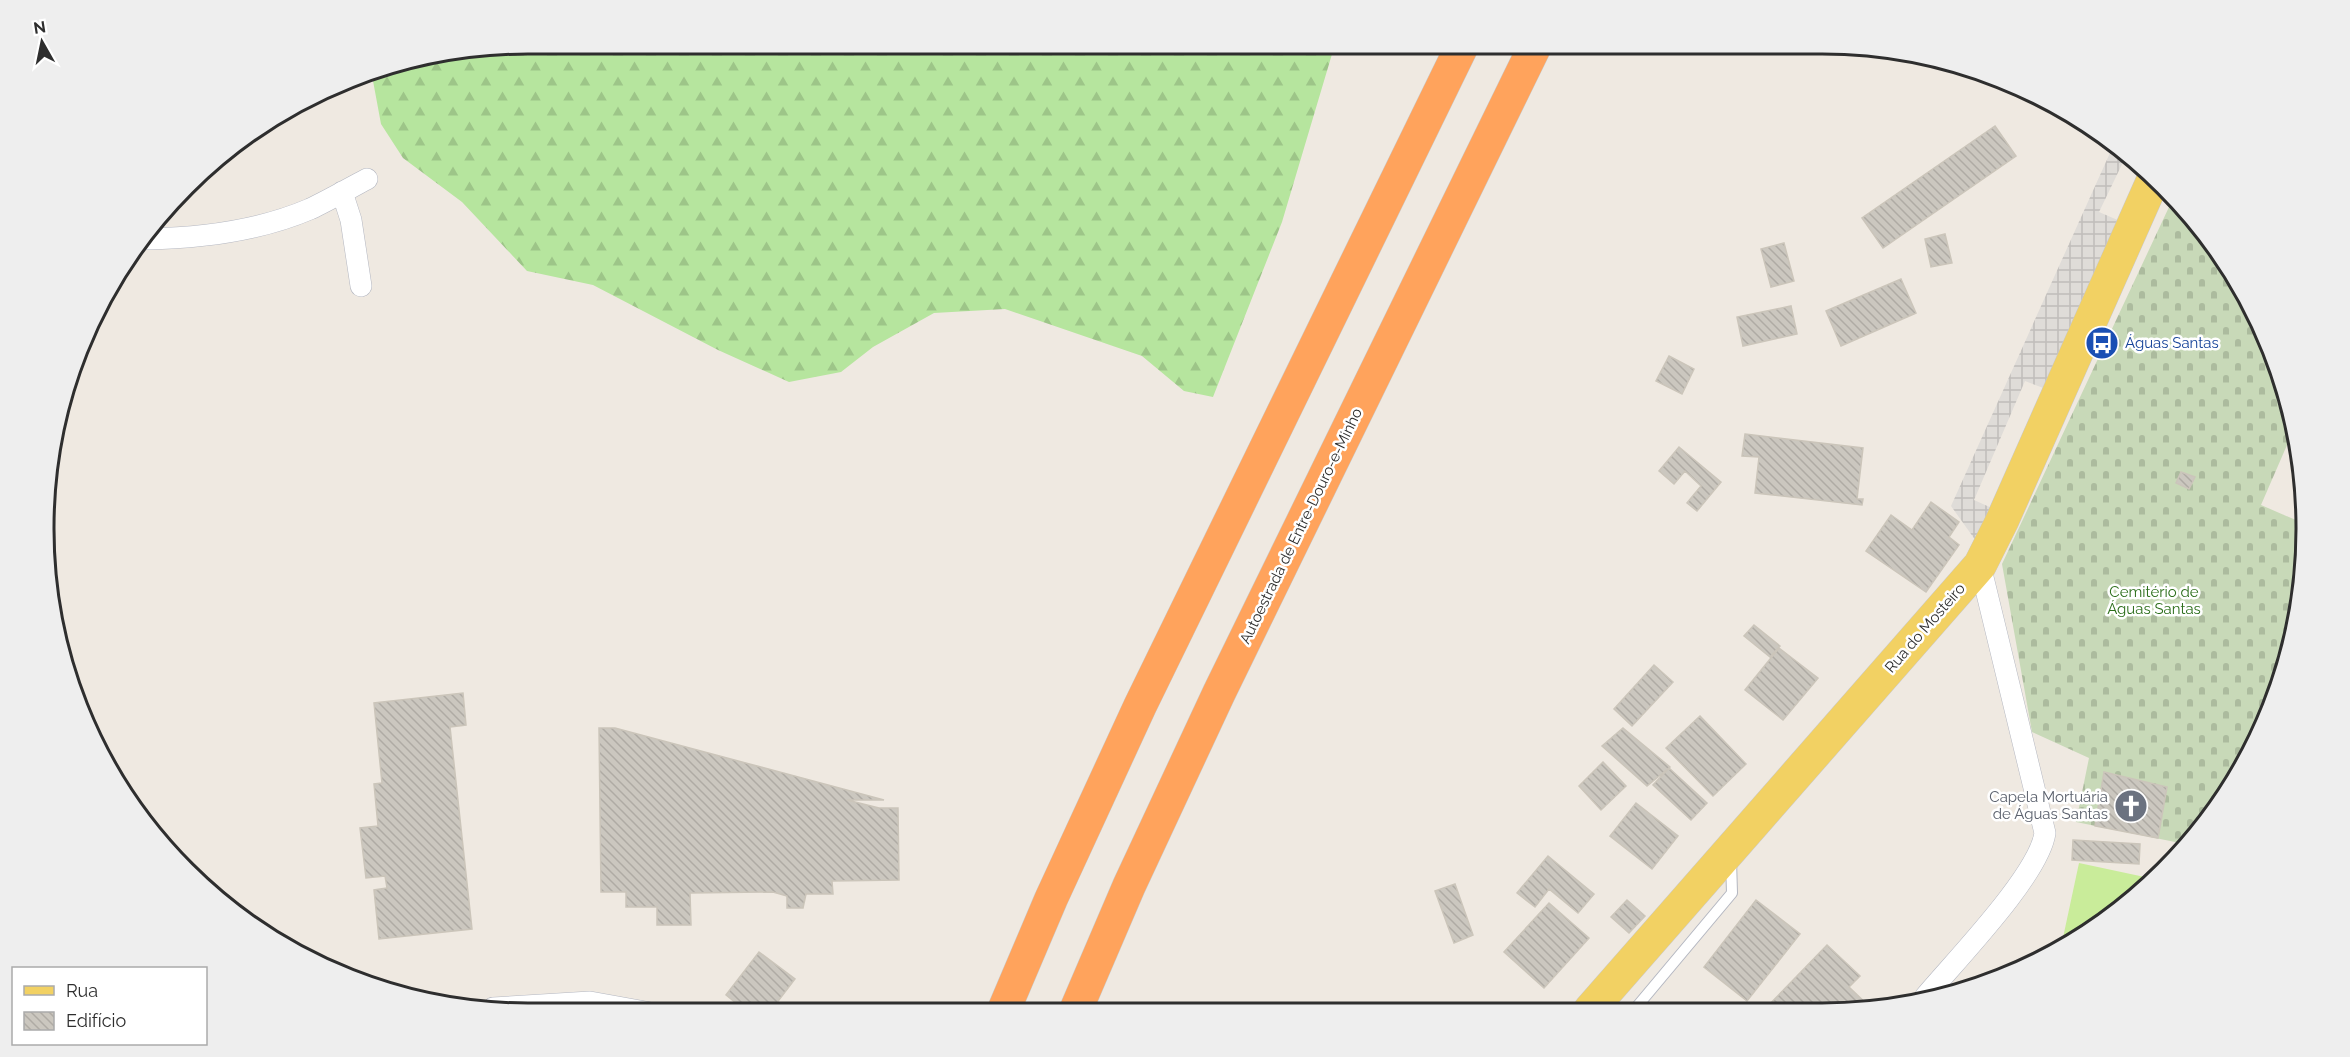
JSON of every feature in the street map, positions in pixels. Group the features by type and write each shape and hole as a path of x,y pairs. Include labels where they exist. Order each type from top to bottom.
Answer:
{"highway":[{"path":"1007,1003 1051,899 1140,706 1457,54"},
{"name":"Autoestrada de Entre-Douro-e-Minho","path":"1079,1003 1129,886 1214,704 1531,54"}],"main road":[{"name":"Rua do Mosteiro","path":"1596,1003 1980,565 2002,521 2150,187"}],"street":[{"path":"153,239 203,235 276,220 309,209 367,179"},
{"path":"342,192 351,220 361,286"},
{"path":"1931,990 2024,878 2043,844 2045,832 1980,565"},
{"path":"574,1003 596,1003"}],"lane":[{"path":"1640,1003 1732,893 1731,851"}],"green space":[{"path":"1332,54 1282,222 1213,397 1184,391 1142,356 1005,309 934,313 873,347 841,372 789,382 718,350 593,285 527,271 462,202 403,158 381,124 373,80 436,63 497,55"},
{"name":"Cemitério de Águas Santas","path":"2170,207 2216,265 2232,291 2260,347 2280,406 2288,443 2261,505 2296,520 2296,528 2295,560 2287,621 2271,681 2260,710 2232,766 2198,817 2177,842 2076,822 2089,758 2032,732 2002,564"},
{"path":"2079,863 2143,877 2110,905 2063,936"}],"shaded area":[{"path":"2110,152 2123,163 2099,212 2120,221 2046,389 2025,381 1974,500 1994,509 1976,541 1951,506"}],"building":[{"path":"1995,126 2016,156 1883,248 1862,218"},
{"path":"1945,234 1952,263 1931,267 1925,239"},
{"path":"1784,243 1794,281 1771,287 1761,249"},
{"path":"1901,279 1916,313 1841,346 1826,311"},
{"path":"1791,306 1797,334 1743,346 1737,317"},
{"path":"1669,356 1694,369 1682,394 1656,381"},
{"path":"1745,434 1863,448 1857,499 1863,499 1862,505 1755,493 1759,457 1742,456"},
{"path":"1679,447 1721,482 1697,511 1687,503 1701,486 1685,471 1674,484 1659,471"},
{"path":"2181,472 2195,477 2189,489 2176,483"},
{"path":"1931,502 1959,522 1949,537 1959,545 1926,592 1866,551 1891,515 1912,530"},
{"path":"1754,625 1780,646 1770,657 1744,636"},
{"path":"1779,648 1818,678 1783,720 1745,690"},
{"path":"1654,665 1673,682 1632,726 1614,709"},
{"path":"463,693 466,725 450,727 472,929 379,939 374,890 387,888 385,876 366,878 360,828 378,826 374,784 382,783 374,703"},
{"path":"1700,716 1746,764 1713,796 1666,748"},
{"path":"599,728 615,728 884,800 847,800 879,808 898,808 899,880 832,881 833,894 806,894 803,908 787,908 787,896 773,892 690,893 691,925 657,925 657,907 626,907 626,892 601,892"},
{"path":"1623,728 1670,767 1647,786 1602,746"},
{"path":"1603,762 1626,786 1601,810 1579,786"},
{"path":"1669,768 1707,803 1691,820 1653,785"},
{"name":"Capela Mortuária de Águas Santas","path":"2104,772 2167,787 2158,838 2095,826"},
{"path":"1636,803 1678,836 1652,869 1610,836"},
{"path":"2073,840 2140,844 2139,864 2072,860"},
{"path":"1548,856 1594,894 1578,913 1549,889 1535,907 1517,893"},
{"path":"1455,884 1473,935 1454,943 1435,891"},
{"path":"1627,900 1645,916 1629,933 1611,917"},
{"path":"1756,900 1800,934 1747,1001 1704,967"},
{"path":"1549,903 1589,938 1544,988 1504,952"},
{"path":"1827,945 1860,976 1849,987 1864,1001 1771,1003"},
{"path":"759,952 795,979 777,1003 736,1003 726,995"}],"place":[{"name":"Águas Santas","path":"2102,343"},
{"name":"Capela Mortuária de Águas Santas","path":"2131,806"}]}
